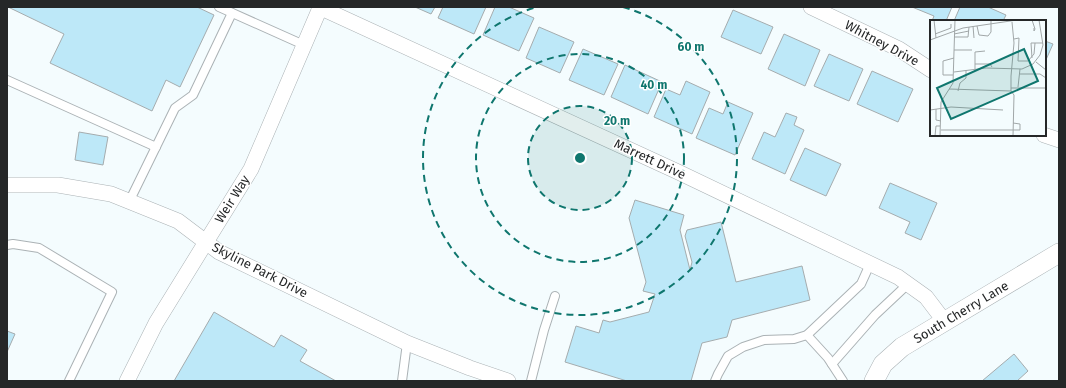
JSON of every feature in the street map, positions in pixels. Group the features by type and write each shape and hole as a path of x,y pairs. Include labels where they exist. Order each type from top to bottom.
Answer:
{"street":[{"name":"Weir Way","path":"127,381 156,323 251,169 320,7"},
{"name":"Marrett Drive","path":"320,7 669,168 898,277 926,297 945,322"},
{"name":"Whitney Drive","path":"811,7 899,49 930,69"},
{"path":"1046,136 1059,140"},
{"name":"Skyline Park Drive","path":"7,185 58,185 111,194 178,221 219,252 407,344 508,381"},
{"name":"South Cherry Lane","path":"874,381 883,364 902,347 1059,253"}],"lane":[{"path":"219,7 304,45"},
{"path":"129,202 175,108 193,95 232,13"},
{"path":"7,80 156,147"},
{"path":"7,245 13,244 39,248 112,292 69,381"},
{"path":"715,381 728,356 743,347 764,340 794,339 807,335 861,284 870,264"},
{"path":"832,364 875,315 908,284"},
{"path":"531,381 544,330 555,296"},
{"path":"807,335 832,364 843,381"},
{"path":"402,381 407,344"}],"building":[{"path":"8,7 197,7 214,15 180,87 166,80 152,111 50,63 64,34"},
{"path":"415,7 435,7 431,14"},
{"path":"443,7 486,7 474,34 438,18"},
{"path":"495,7 509,7 534,18 519,51 483,35"},
{"path":"912,7 952,7 946,20 932,20 934,16"},
{"path":"960,7 988,7 1006,15 1004,20 954,20"},
{"path":"733,10 773,27 761,54 721,37"},
{"path":"539,27 574,42 560,73 526,58"},
{"path":"784,34 820,50 805,86 768,69"},
{"path":"1046,41 1053,44 1046,60"},
{"path":"583,49 618,64 604,95 569,80"},
{"path":"829,54 863,69 849,101 814,86"},
{"path":"625,65 662,82 648,114 611,97"},
{"path":"872,71 913,89 898,122 857,104"},
{"path":"686,81 710,92 692,134 654,117 666,89 680,95"},
{"path":"728,102 753,113 735,155 696,138 709,108 723,114"},
{"path":"786,113 797,117 794,125 804,130 785,174 752,159 764,132 775,137"},
{"path":"79,132 108,137 103,165 75,160"},
{"path":"805,148 841,164 826,196 790,180"},
{"path":"890,183 937,203 921,240 905,233 910,222 879,208"},
{"path":"635,200 684,215 680,230 690,270 692,262 685,236 687,230 721,222 736,282 802,266 810,300 732,320 727,337 702,343 691,381 627,381 565,362 576,326 599,333 603,320 610,322 649,312 655,294 643,291 646,282 629,218"},
{"path":"214,312 274,347 281,335 307,350 300,361 336,381 174,381"},
{"path":"7,331 15,334 7,352"},
{"path":"1014,354 1028,371 1017,381 982,381"}]}
